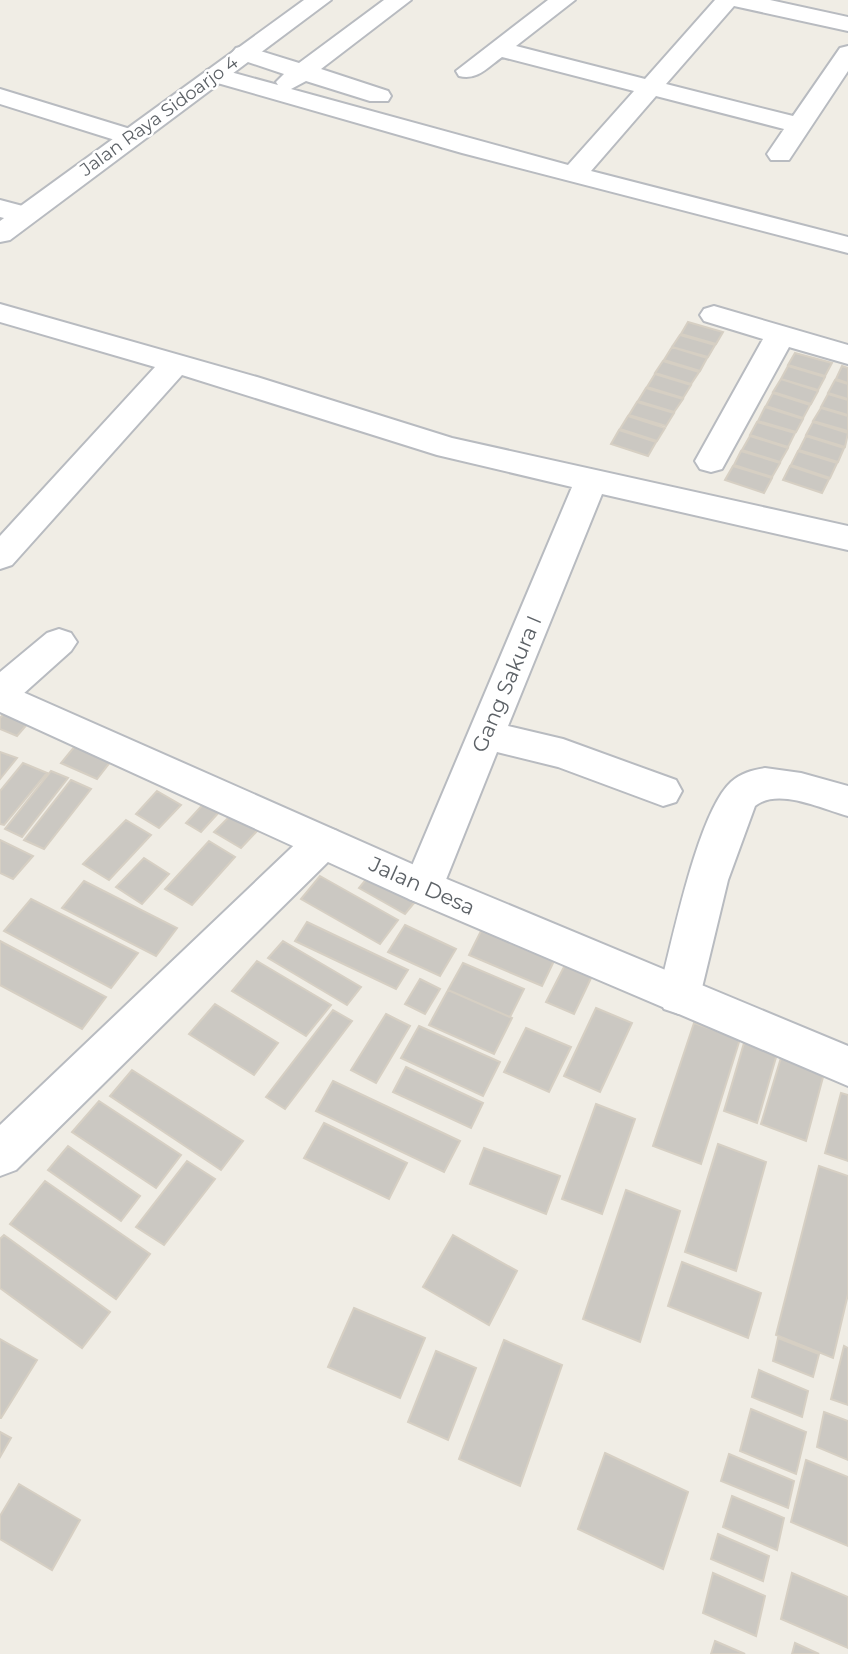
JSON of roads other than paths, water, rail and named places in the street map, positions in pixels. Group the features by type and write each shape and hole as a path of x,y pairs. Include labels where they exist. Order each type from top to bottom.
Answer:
{"street":[{"name":"Jalan Raya Sidoarjo 4","path":"0,234 12,211 131,137 319,0"},
{"path":"274,93 399,0"},
{"path":"468,71 564,0"},
{"path":"582,164 727,0"},
{"path":"738,0 848,24"},
{"path":"498,49 799,125"},
{"path":"780,154 848,53"},
{"path":"244,54 582,164 848,245"},
{"path":"216,75 274,93 848,223"},
{"path":"0,96 131,137"},
{"path":"0,313 175,363 447,448 848,538"},
{"path":"715,315 848,355"},
{"path":"711,461 781,334"},
{"path":"0,557 175,363"},
{"name":"Gang Sakura I","path":"431,870 591,481"},
{"path":"7,689 56,645"},
{"name":"Jalan Desa","path":"7,689 323,842 431,870 684,981 848,1066"},
{"path":"485,735 563,754 663,791"},
{"path":"684,981 700,913 732,806 742,792 752,785 770,783 848,801"},
{"path":"0,1155 323,842"}]}
